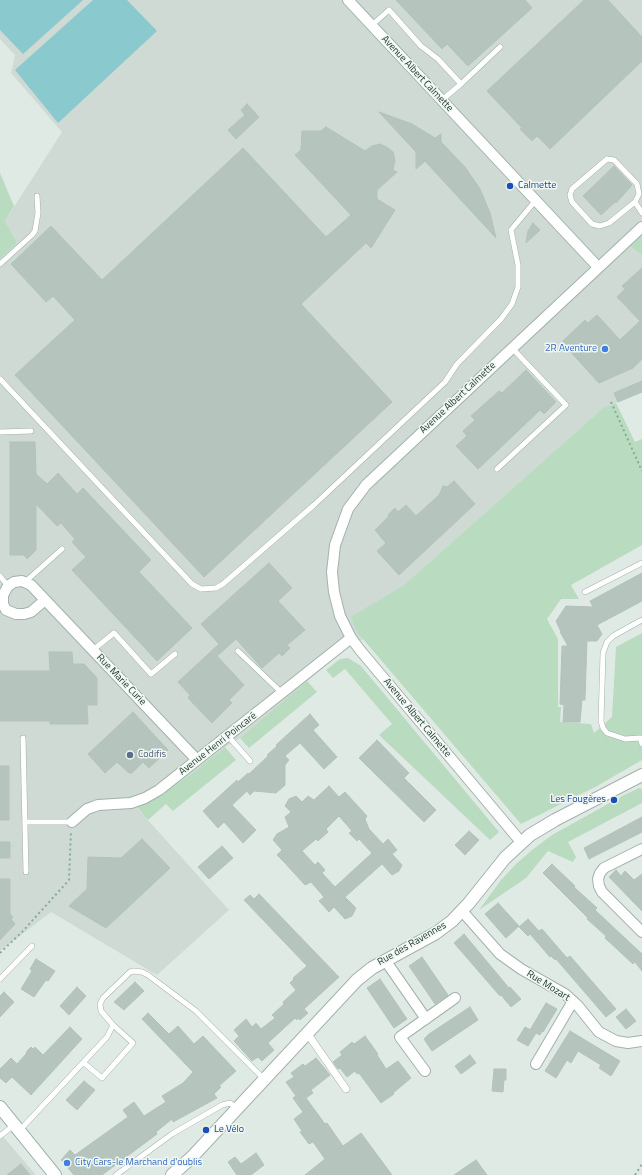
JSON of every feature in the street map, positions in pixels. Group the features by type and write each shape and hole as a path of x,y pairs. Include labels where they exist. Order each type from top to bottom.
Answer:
{"street":[{"name":"Avenue Albert Calmette","path":"348,0 598,267 370,480 348,509 335,545 332,572 336,602 351,638 521,842"},
{"path":"598,267 642,227"},
{"path":"25,582 14,582 8,586 3,595 3,604 6,610 16,614 31,612 45,600"},
{"name":"Rue Marie Curie","path":"25,582 31,585 198,760"},
{"name":"Avenue Henri Poincaré","path":"72,822 87,809 98,805 130,802 151,795 198,760 351,638"},
{"name":"Rue des Ravennes","path":"177,1175 356,980 385,960 436,933 452,921 462,911 494,870 521,842 542,827 642,775"},
{"path":"642,848 604,868 598,879 602,892 642,932"},
{"name":"Rue Mozart","path":"462,911 505,957 526,972 565,994 583,1011 594,1027 607,1038 616,1042 628,1043 642,1041"},
{"path":"385,960 426,1019"},
{"path":"425,1071 400,1037 455,998"},
{"path":"536,1064 573,1001"},
{"path":"307,1033 346,1089"},
{"path":"0,1107 55,1175"},
{"name":"Rue des Ravennes","path":"172,1175 192,1157"}],"lane":[{"path":"372,26 389,10 420,46 438,59 461,84"},
{"path":"442,100 500,47"},
{"path":"607,159 614,160 637,184 639,194 635,202 609,223 600,226 592,224 572,202 570,195 572,189 607,159"},
{"path":"0,264 35,231 38,214 37,196"},
{"path":"0,379 192,584 201,589 216,588 224,584 314,505 445,382 457,364 501,319 512,304 519,279 517,257 511,230 536,200"},
{"path":"635,202 642,213"},
{"path":"497,470 566,405 512,348"},
{"path":"0,432 31,431"},
{"path":"25,582 62,548"},
{"path":"585,592 642,563"},
{"path":"0,576 8,586"},
{"path":"641,739 625,739 608,734 603,728 601,721 603,653 607,642 613,636 642,620"},
{"path":"93,650 114,633 151,674 175,654"},
{"path":"238,651 282,693"},
{"path":"228,736 250,761"},
{"path":"24,738 26,872"},
{"path":"25,822 72,822"},
{"path":"0,979 32,946"},
{"path":"84,1063 102,1078 133,1043 113,1025 101,1011 100,1007 102,1001 130,972 134,971 142,972 196,1011 264,1080"},
{"path":"0,1136 17,1128 84,1063 107,1037 113,1025"},
{"path":"116,1175 172,1134 222,1105 230,1103 237,1108"}],"path":[{"path":"611,402 642,471"},
{"path":"0,953 22,932 69,880 72,822"},
{"path":"635,1175 642,1164"}],"shaded area":[{"path":"0,0 642,0 642,236 630,246 642,255 642,392 603,408 404,585 352,617 357,633 363,639 342,652 240,738 225,747 190,775 137,808 229,910 157,975 51,912 0,951 0,259 17,243 5,221 62,132 11,73 15,55 0,39"},
{"path":"0,1133 36,1175 0,1175"}],"green space":[{"path":"0,173 14,206 5,221 17,243 0,259"},
{"path":"642,236 642,255 630,246"},
{"path":"616,403 635,442 642,439 642,545 571,585 579,599 561,599 547,619 558,639 558,707 561,707 560,722 591,724 594,733 612,717 616,647 642,633 642,760 597,786 521,824 357,633 351,617 404,585 603,408"},
{"path":"348,658 361,666 499,832 490,840 379,735 392,724 345,669 333,678 326,670 340,659"},
{"path":"307,681 317,692 249,748 240,738"},
{"path":"225,747 236,760 173,811 166,804 148,820 137,807 190,775"},
{"path":"639,788 642,789 642,803 568,842 576,857 573,862 548,851 526,878 479,910 501,880 532,850 552,835"}],"water":[{"path":"0,0 83,0 23,54 0,30"},
{"path":"93,0 127,0 157,31 58,123 15,70"}],"building":[{"path":"396,0 525,0 532,8 468,66 447,44 442,49"},
{"path":"584,0 608,0 642,37 642,61 550,149 537,136 532,141 520,129 522,128 487,91"},
{"path":"247,104 259,117 236,139 228,130 245,115 241,110"},
{"path":"379,112 412,124 435,138 441,134 441,142 465,167 480,189 490,213 496,238 425,161 416,169 416,152"},
{"path":"326,127 365,151 372,146 380,144 393,152 395,160 393,170 397,172 377,190 377,199 395,210 371,248 366,243 301,304 392,402 204,577 15,375 75,320 53,296 46,302 11,264 51,226 102,280 243,148 326,237 351,215 295,155 301,150 302,131 321,131"},
{"path":"614,166 632,185 616,203 615,202 601,215 583,196"},
{"path":"533,223 540,230 526,243 528,231"},
{"name":"2R Aventure","path":"642,268 642,359 633,368 599,383 568,349 569,348 563,341 585,320 588,323 597,315 620,340 640,321 617,297 625,289 622,286"},
{"path":"526,370 556,402 544,414 540,410 478,469 456,446 467,436 463,431 475,420 471,416 499,391 502,393"},
{"path":"642,381 642,392 618,402 614,393"},
{"path":"10,442 35,442 36,474 47,484 58,473 77,494 83,488 151,560 139,572 192,628 157,661 72,570 86,557 72,542 75,539 61,523 57,526 36,504 36,550 27,559 24,555 10,555"},
{"path":"454,481 475,504 399,575 377,551 386,543 375,530 395,508 398,512 406,505 416,516 439,495 443,486 447,487"},
{"path":"269,563 292,588 278,601 305,630 287,645 290,648 282,656 279,653 262,668 236,639 217,656 244,685 229,700 232,703 212,723 188,698 190,695 178,682 219,644 201,624"},
{"path":"642,573 642,601 597,625 602,634 597,641 587,641 585,700 582,700 580,722 563,722 564,705 560,704 562,646 568,646 556,621 566,606 593,607 590,601"},
{"path":"49,652 72,652 73,664 84,664 97,678 97,705 87,705 88,724 50,724 50,721 0,721 0,671 50,671"},
{"path":"133,712 168,750 149,768 143,762 132,773 129,773 117,762 105,773 88,754"},
{"path":"310,714 319,725 313,730 337,757 324,769 300,743 285,756 289,760 285,765 285,785 276,793 254,791 250,795 247,791 232,805 256,830 243,843 224,822 218,828 203,811 237,780 238,782 248,773 249,774 268,756 267,755 277,746 276,745"},
{"path":"377,740 409,773 404,778 436,810 424,822 359,758"},
{"path":"0,766 9,766 9,820 0,820"},
{"path":"329,786 339,797 345,792 367,816 365,819 369,829 383,844 388,839 397,850 392,854 402,865 399,871 392,875 382,864 345,897 356,908 352,916 345,919 334,907 329,912 319,901 324,897 311,882 305,885 277,855 282,850 273,840 277,834 289,827 285,817 291,812 285,806 289,799 296,796 302,802 308,796 314,800","holes":["339,816 352,831 349,833 357,841 359,839 372,853 335,887 322,873 325,870 318,862 315,865 302,851 316,839 318,841 328,832 326,829"]},
{"path":"642,817 642,832 589,859 584,848"},
{"path":"469,831 479,840 465,855 455,845"},
{"path":"142,839 170,868 106,928 69,906 87,889 88,857 121,858"},
{"path":"0,842 10,842 10,858 0,858"},
{"path":"222,846 233,858 209,879 198,867"},
{"path":"552,864 597,908 595,910 642,954 642,971 635,962 633,964 605,938 606,936 587,919 588,918 543,873"},
{"path":"616,870 621,876 625,871 634,880 642,874 642,911 609,877"},
{"path":"0,879 10,879 10,914 13,917 11,919 15,924 0,940"},
{"path":"259,894 339,977 304,1009 308,1013 300,1020 295,1018 268,1043 274,1050 262,1061 258,1057 252,1061 234,1041 239,1036 234,1030 246,1019 252,1027 256,1023 261,1029 275,1018 272,1015 296,990 290,983 294,979 293,978 307,966 244,900 250,895 254,899"},
{"path":"498,903 519,926 506,938 485,914"},
{"path":"528,919 539,931 542,929 567,958 570,956 616,1009 606,1017 556,959 555,960 551,956 550,957 530,934 528,936 519,927"},
{"path":"464,934 509,988 510,987 521,999 511,1007 454,943"},
{"path":"422,957 448,995 435,1004 409,966"},
{"path":"36,959 55,971 48,981 46,980 34,997 21,989 32,971 30,969"},
{"path":"380,979 407,1019 394,1028 367,988"},
{"path":"135,982 144,991 124,1010 114,1002"},
{"path":"77,987 86,996 69,1015 60,1006"},
{"path":"4,992 14,1002 0,1017 0,996"},
{"path":"546,1003 557,1009 543,1032 542,1031 540,1035 536,1033 528,1046 517,1040 525,1027 530,1030"},
{"path":"470,1007 478,1020 432,1051 424,1039 429,1034"},
{"path":"626,1009 636,1021 626,1029 616,1017"},
{"path":"148,1013 169,1034 178,1026 194,1044 203,1036 236,1071 219,1086 221,1087 214,1094 217,1098 173,1122 172,1119 156,1132 157,1134 102,1175 74,1175 61,1160 70,1150 75,1155 128,1117 123,1110 134,1102 144,1116 166,1102 162,1096 183,1083 193,1072 142,1019"},
{"path":"70,1027 82,1039 31,1095 12,1077 6,1083 0,1078 0,1069 11,1058 17,1064 31,1047 33,1049 35,1047 43,1055"},
{"path":"570,1031 620,1061 611,1076 599,1068 601,1065 578,1051 571,1063 567,1060 556,1078 545,1071"},
{"path":"365,1036 378,1054 377,1055 386,1069 398,1061 411,1078 393,1093 394,1094 381,1103 359,1073 357,1074 355,1071 347,1077 333,1062 342,1055 340,1052 352,1042 354,1044"},
{"path":"470,1055 476,1063 461,1074 455,1066"},
{"path":"316,1058 330,1075 311,1090 313,1093 306,1098 325,1124 327,1123 343,1146 361,1133 392,1175 305,1175 325,1159 313,1142 309,1144 300,1132 302,1131 294,1119 303,1112 293,1098 296,1096 286,1082 294,1077 291,1073 303,1064 305,1066"},
{"path":"494,1069 506,1069 506,1080 504,1080 503,1092 492,1091"},
{"path":"84,1081 95,1090 77,1110 66,1100"},
{"path":"256,1153 264,1165 251,1175 237,1175 228,1162 235,1157 241,1164"},
{"path":"476,1160 487,1175 454,1175"},
{"path":"21,1164 30,1175 7,1175"}],"place":[{"name":"Calmette","path":"510,186"},
{"name":"2R Aventure","path":"605,349"},
{"name":"Codifis","path":"130,755"},
{"name":"Les Fougères","path":"614,800"},
{"name":"Le Vélo","path":"206,1130"},
{"name":"City Cars-le Marchand d'oublis","path":"67,1163"}]}
